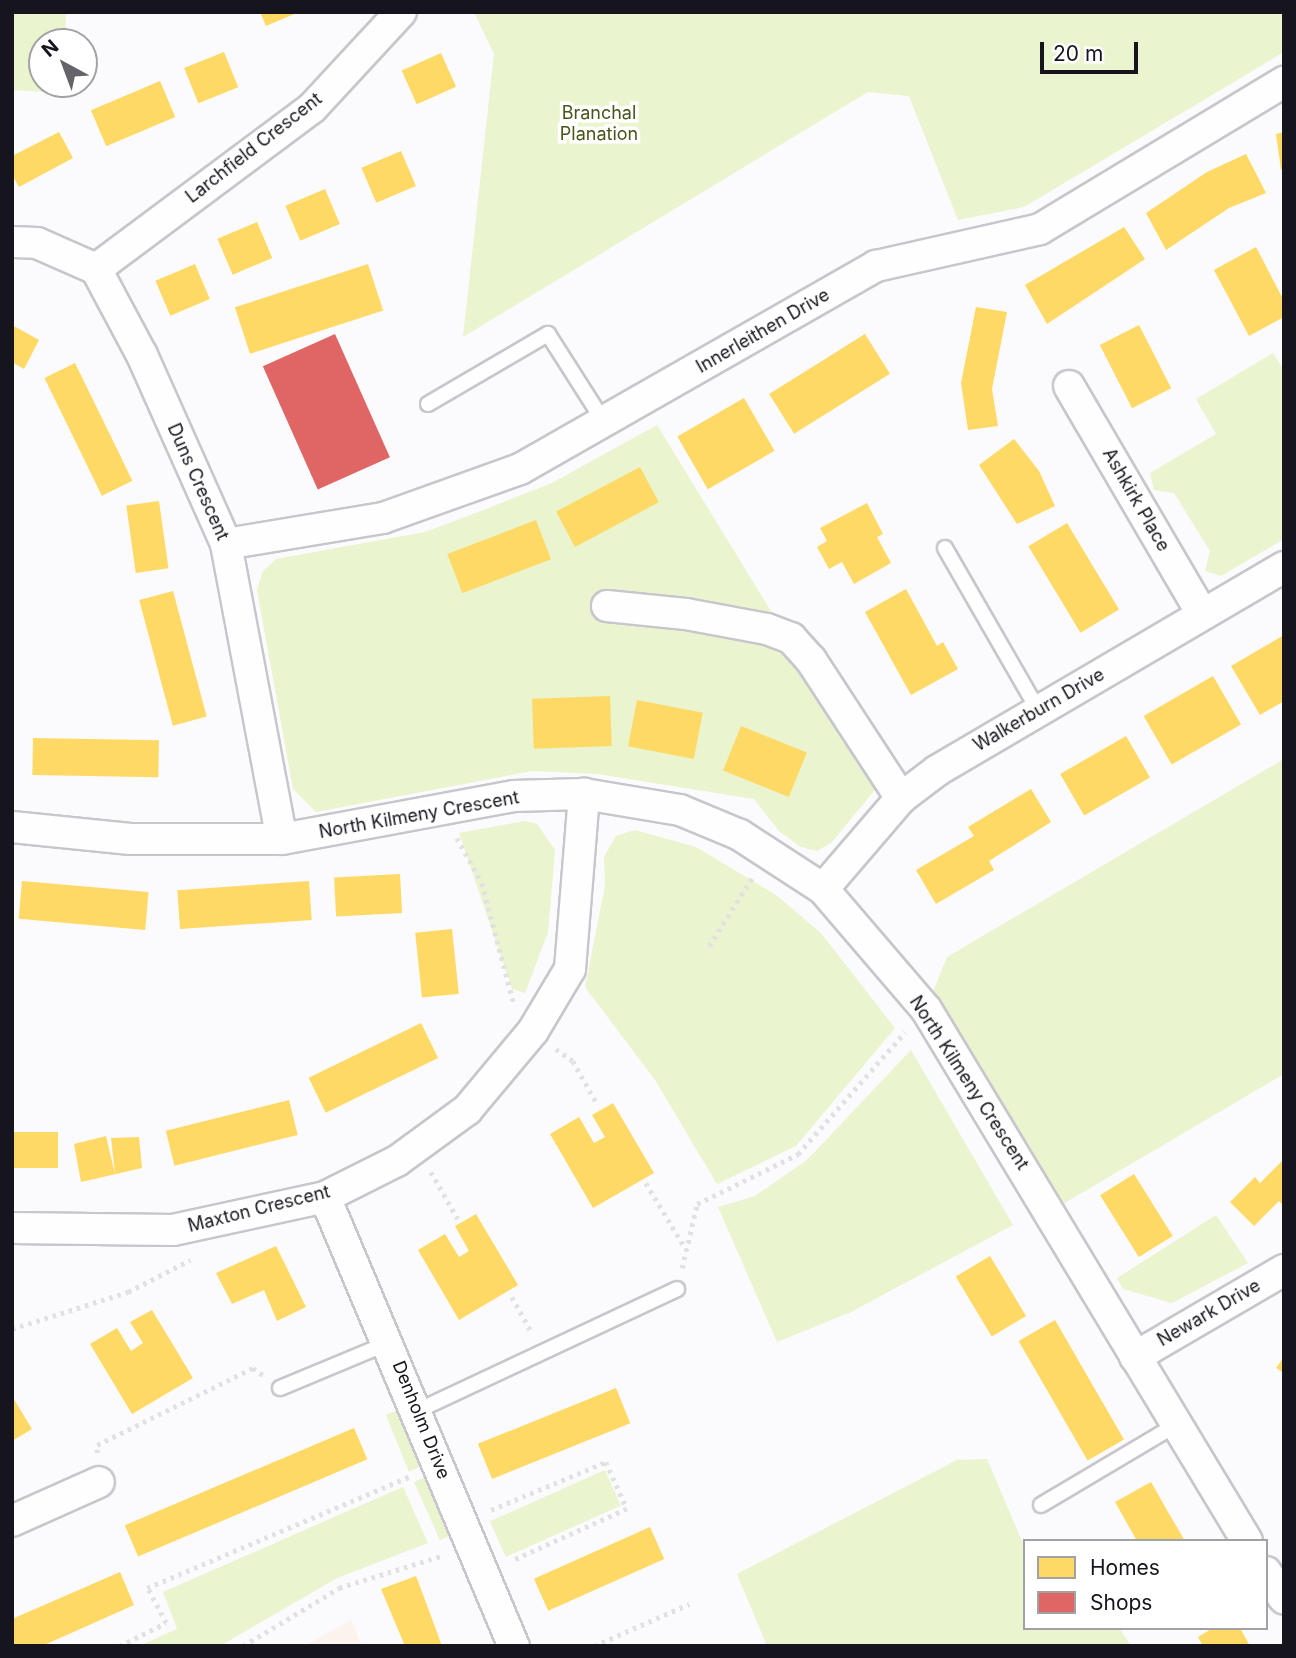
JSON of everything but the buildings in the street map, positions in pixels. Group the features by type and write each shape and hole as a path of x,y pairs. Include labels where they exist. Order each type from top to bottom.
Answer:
{"street":[{"name":"Larchfield Crescent","path":"96,269 312,108 401,12"},
{"name":"Innerleithen Drive","path":"226,544 383,518 520,469 876,266 1040,229 1284,82"},
{"path":"12,242 37,243 96,269"},
{"name":"Duns Crescent","path":"96,269 142,355 226,544 282,839"},
{"name":"Ashkirk Place","path":"1069,386 1202,614"},
{"name":"Walkerburn Drive","path":"823,889 901,798 937,770 1284,567"},
{"path":"607,606 686,614 767,629 791,638 811,660 901,798"},
{"name":"North Kilmeny Crescent","path":"12,827 130,839 282,839 513,796 584,794 680,810 768,853 823,889 926,1009 1246,1539"},
{"name":"Maxton Crescent","path":"12,1228 173,1230 325,1196 416,1147 467,1110 530,1034 570,969 584,794"},
{"name":"Denholm Drive","path":"325,1196 418,1410 466,1534 514,1646"},
{"name":"Newark Drive","path":"1135,1357 1284,1270"},
{"path":"12,1521 99,1482"},
{"path":"1268,1575 1284,1600"}],"lane":[{"path":"428,404 548,334 604,422"},
{"path":"945,548 1038,710"},
{"path":"418,1410 677,1289"},
{"path":"280,1388 389,1342"},
{"path":"1041,1505 1176,1424"}],"path":[{"path":"442,809 482,883 510,995 530,1034 573,1061 597,1102"},
{"path":"709,946 768,853"},
{"path":"677,1289 697,1204 798,1154 926,1009"},
{"path":"416,1147 458,1219"},
{"path":"646,1183 686,1249"},
{"path":"12,1329 128,1292 200,1255"},
{"path":"512,1297 543,1352"},
{"path":"99,1482 97,1445 253,1368 280,1388"},
{"path":"243,1646 339,1588 466,1534 606,1462 627,1508 483,1574"},
{"path":"118,1646 166,1623 147,1588 439,1464"},
{"path":"594,1646 689,1604"}],"shaded area":[{"path":"351,1620 362,1646 305,1646"}],"green space":[{"path":"12,12 66,12 65,28 28,28 28,91 12,90"},
{"name":"Branchal Planation","path":"474,12 1284,12 1284,52 1024,207 958,220 909,96 868,92 463,337 494,54"},
{"path":"1273,353 1284,370 1284,539 1221,576 1205,571 1210,551 1174,493 1154,490 1150,473 1216,434 1196,399"},
{"path":"657,425 878,786 832,842 817,851 801,847 780,832 754,799 597,774 532,771 316,812 293,789 257,590 263,571 276,559 425,532 552,483"},
{"path":"1284,759 1284,1074 1051,1211 926,1009 947,957"},
{"path":"525,821 537,824 555,850 548,932 525,993 512,989 459,833"},
{"path":"635,830 696,847 776,895 821,933 895,1028 796,1146 717,1184 655,1080 585,987 605,886 604,857 616,836"},
{"path":"911,1050 1013,1225 851,1312 777,1342 718,1207 755,1196 807,1160"},
{"path":"1216,1215 1248,1263 1172,1303 1123,1289 1117,1278"},
{"path":"398,1410 421,1467 409,1471 386,1415"},
{"path":"987,1459 1023,1543 1023,1630 1120,1630 1131,1646 767,1646 737,1574 957,1460"},
{"path":"605,1470 621,1506 506,1557 490,1521"},
{"path":"425,1477 451,1535 440,1540 414,1482"},
{"path":"403,1487 428,1543 337,1578 220,1646 139,1646 177,1629 163,1592"}]}
